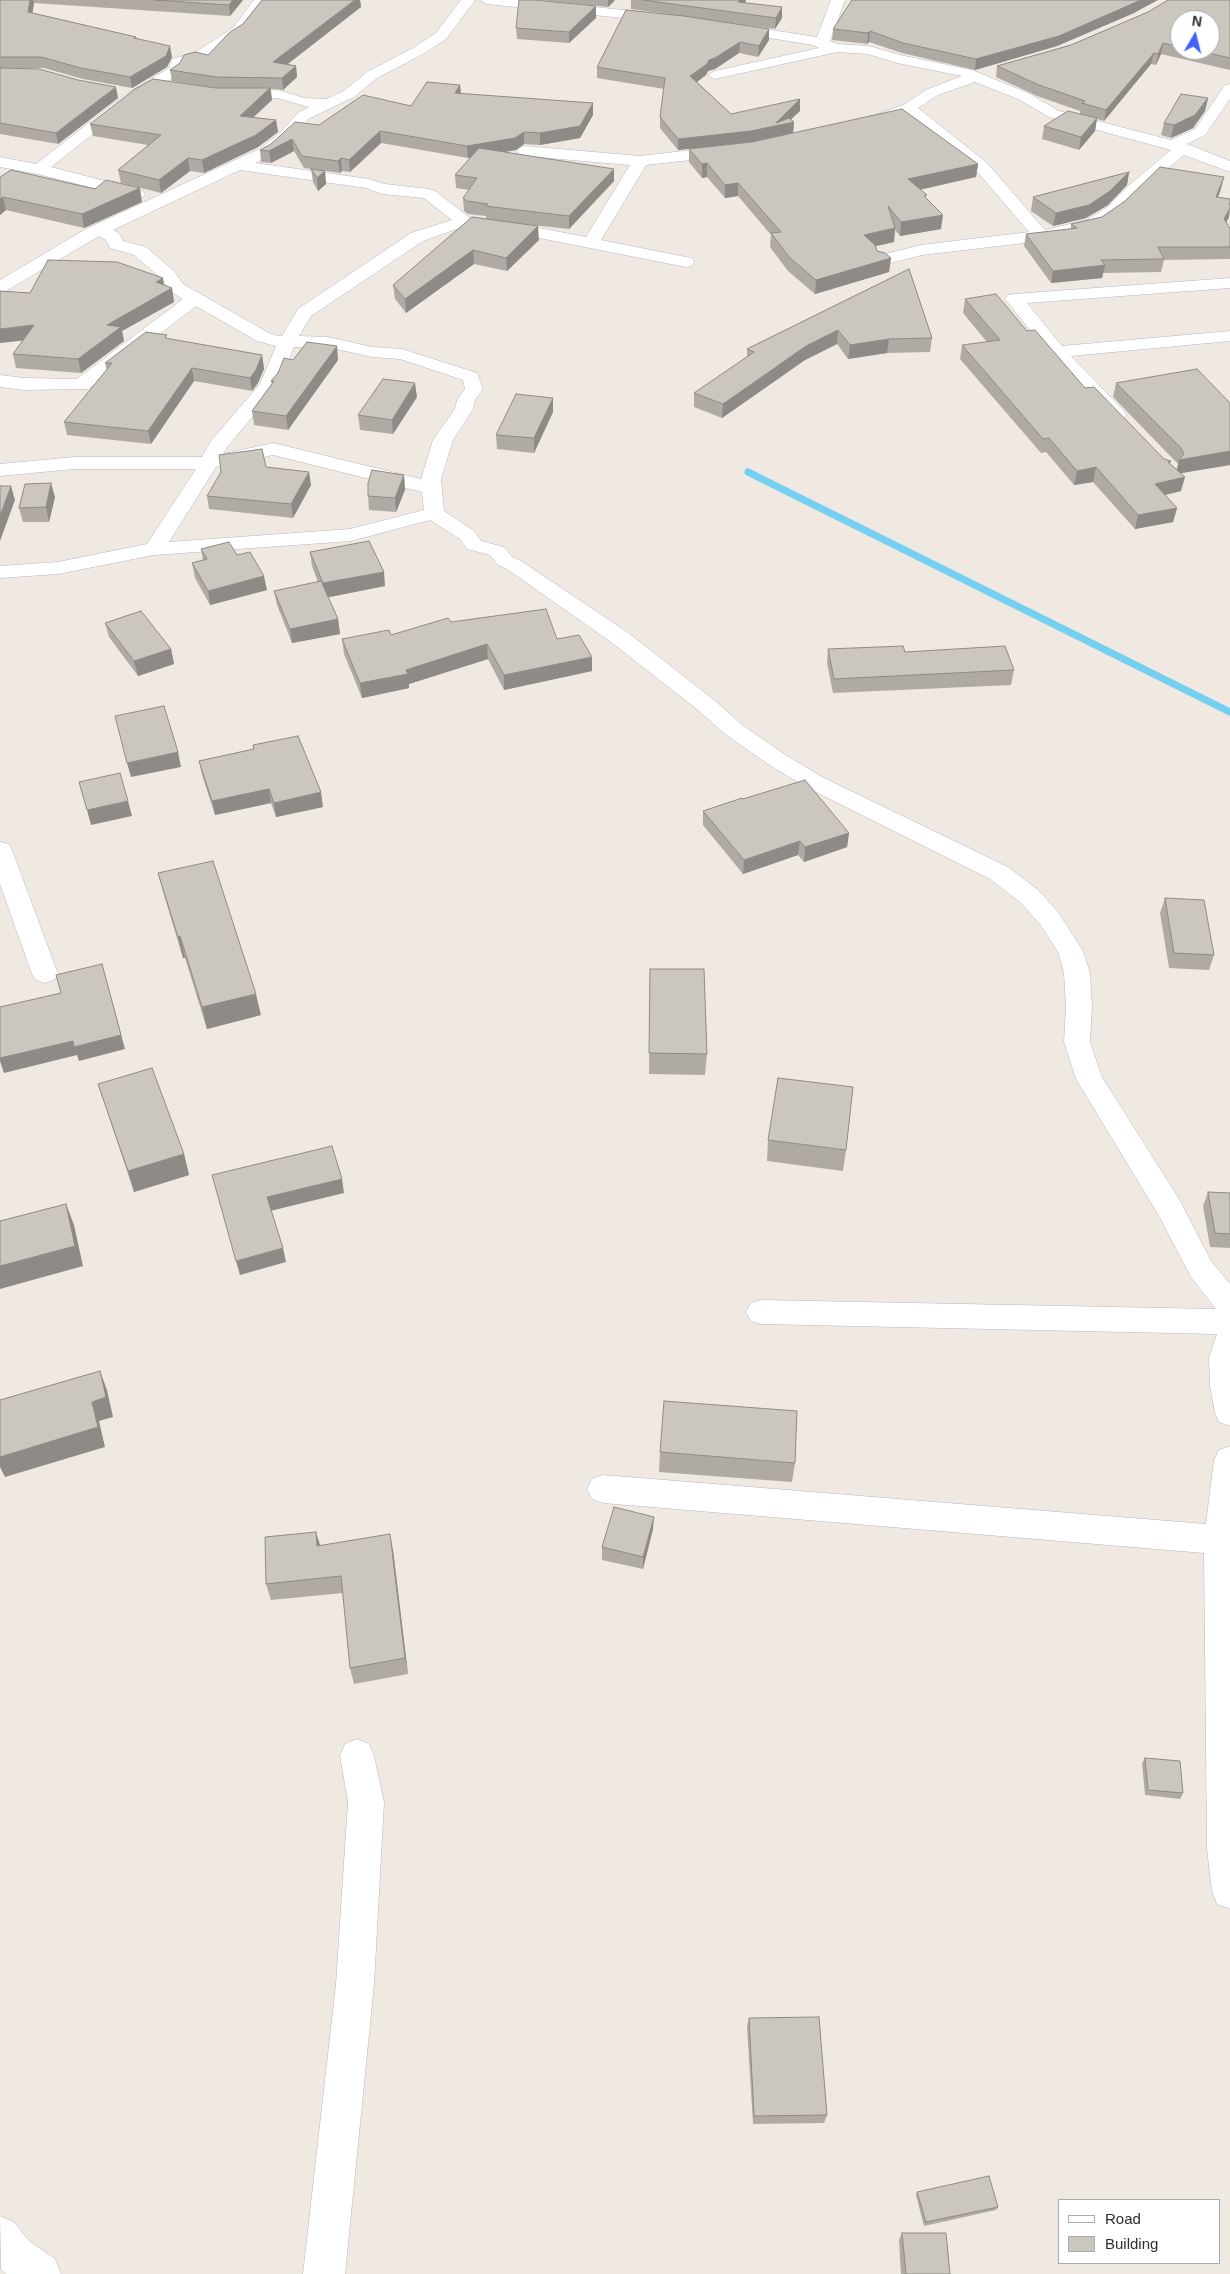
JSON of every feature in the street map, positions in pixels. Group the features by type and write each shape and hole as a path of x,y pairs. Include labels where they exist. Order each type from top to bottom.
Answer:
{"street":[{"path":"39,169 135,95 176,70 177,62 199,56 238,31 262,0"},
{"path":"0,287 90,234 240,164 274,146 303,116 349,94 372,75 418,51 441,36 468,0"},
{"path":"487,0 675,20"},
{"path":"829,46 838,0"},
{"path":"718,26 829,46 869,50 897,59 976,76 1023,96 1054,114 1178,147 1230,167"},
{"path":"715,75 796,58 829,46"},
{"path":"858,125 908,108 933,92 976,76 998,71"},
{"path":"153,84 174,88"},
{"path":"883,260 921,250 1041,236 1094,224 1115,209 1178,147 1200,132 1230,88"},
{"path":"117,92 135,95"},
{"path":"218,94 278,94 302,102 326,104"},
{"path":"908,108 952,141 981,166 1041,236"},
{"path":"525,151 640,161 742,150"},
{"path":"591,243 640,161"},
{"path":"0,162 39,169 162,200"},
{"path":"240,164 369,184 382,189 429,194 464,221 482,226 519,229 686,262"},
{"path":"154,549 209,463 218,445 269,386 287,342 304,313 417,237 464,221"},
{"path":"100,230 113,236 116,244 140,251 168,275 177,288 263,337 287,342 328,342 372,352 402,354 471,377 474,390 466,400 464,409 443,440 431,479 434,513 444,522 467,535 474,545 497,551 505,561 514,565 619,637 706,705 733,729 776,759 814,782 999,873 1030,896 1049,918 1070,951 1077,973 1080,1006 1077,1042 1089,1079 1169,1207 1201,1269 1230,1306"},
{"path":"1130,427 1057,352 1014,299 1230,283"},
{"path":"0,381 24,384 81,385 196,298"},
{"path":"1057,352 1230,336"},
{"path":"0,470 74,463 209,463 273,449 432,488"},
{"path":"0,572 58,568 154,549 351,535 434,513"},
{"path":"0,850 45,974"},
{"path":"761,1312 1230,1322"},
{"path":"1230,1337 1224,1358 1225,1386 1230,1413"},
{"path":"1230,1460 1220,1540 1225,1849 1230,1890"},
{"path":"603,1489 1220,1540"},
{"path":"324,2274 357,1956 366,1802 357,1756"},
{"path":"0,2236 15,2256 40,2274"}],"building":[{"path":"0,0 30,0 28,12 170,46 166,56 130,77 81,68 41,57 0,57"},
{"path":"155,0 233,0 229,5"},
{"path":"262,0 355,0 273,62 296,66 282,78 216,77 170,70 180,63 184,55 195,52 208,55 230,32 243,24"},
{"path":"519,0 596,6 569,32 516,28"},
{"path":"643,0 740,0 738,2 782,7 776,18"},
{"path":"852,0 1141,0 1059,36 976,59 903,43 870,31 868,33 833,29"},
{"path":"1168,0 1230,0 1230,58 1220,56 1220,10 1170,10 1170,45 1163,43 1158,54 1154,53 1106,110 1082,103 1085,101 1039,85 997,66 1071,45 1148,12"},
{"path":"626,10 684,16 769,29 759,46 740,42 709,60 707,64 690,76 731,114 800,99 776,123 789,118 794,122 751,131 678,139 660,117 665,78 597,67"},
{"path":"0,68 39,69 78,80 116,87 56,133 0,123"},
{"path":"153,79 216,88 270,88 240,116 276,120 256,135 202,160 188,158 159,180 118,170 161,135 90,124 135,89"},
{"path":"427,82 460,85 455,93 593,103 580,126 540,133 524,132 515,138 467,146 380,131 349,160 341,158 338,161 302,156 292,139 269,151 260,150 271,144 295,122 319,125 363,95 411,106"},
{"path":"1181,94 1208,98 1195,115 1174,125 1164,123"},
{"path":"902,109 978,164 908,179 927,195 924,196 943,215 901,222 888,206 895,228 864,235 875,245 877,251 885,253 891,258 816,280 789,257 771,233 781,232 738,183 725,185 707,163 702,164 689,149 752,142"},
{"path":"1068,111 1097,118 1081,137 1044,126"},
{"path":"479,148 614,169 569,216 485,206 488,204 467,201 463,198 477,178 455,175"},
{"path":"1160,167 1224,177 1216,197 1230,199 1230,208 1224,219 1230,228 1230,247 1158,247 1164,259 1101,260 1105,265 1053,271 1026,234 1077,228 1071,224 1102,217 1125,201"},
{"path":"311,169 325,171 317,178"},
{"path":"11,170 95,189 106,180 140,188 82,214 3,197 0,199 0,177"},
{"path":"1129,172 1110,191 1089,205 1056,213 1033,197"},
{"path":"472,217 538,226 506,258 473,250 405,299 393,285"},
{"path":"48,260 117,262 163,278 156,282 172,288 107,325 121,327 78,359 13,354 34,325 0,329 0,291 30,293"},
{"path":"909,269 932,338 889,339 850,345 838,330 806,346 723,404 694,393 754,352 747,349"},
{"path":"996,294 1027,331 1035,330 1085,388 1094,387 1164,459 1171,461 1168,462 1185,477 1155,484 1177,508 1138,515 1096,467 1077,471 1049,438 1043,439 962,345 1000,340 965,299"},
{"path":"146,332 167,335 165,338 262,355 256,370 250,378 192,368 148,431 64,422 112,363 105,363"},
{"path":"307,342 337,346 286,416 252,411 274,381 271,381 278,373 284,358 293,360"},
{"path":"1197,369 1230,403 1230,451 1179,460 1184,454 1181,448 1116,383"},
{"path":"383,379 415,383 392,420 358,415"},
{"path":"516,394 553,398 534,438 496,435"},
{"path":"262,449 266,467 309,472 291,504 207,496 221,472 219,455"},
{"path":"372,470 404,475 395,498 368,496 368,483"},
{"path":"51,483 46,507 19,508 25,484"},
{"path":"0,486 11,486 0,516"},
{"path":"369,541 384,572 323,583 310,552"},
{"path":"229,542 237,555 250,552 264,576 208,591 192,563 207,559 201,549"},
{"path":"321,581 338,619 290,629 274,591"},
{"path":"546,609 557,639 579,635 592,657 504,675 487,644 406,670 408,674 360,683 342,639 389,630 391,635 448,618 451,622"},
{"path":"141,611 171,649 134,661 105,623"},
{"path":"903,646 905,652 1005,646 1014,670 834,679 828,649"},
{"path":"164,706 178,752 127,763 115,716"},
{"path":"298,736 321,792 274,803 269,789 212,801 199,761 254,749 253,745"},
{"path":"120,773 128,801 87,810 79,782"},
{"path":"805,780 849,833 805,847 800,841 744,860 703,811 742,798"},
{"path":"213,861 256,994 202,1007 158,873"},
{"path":"1165,898 1204,900 1214,955 1174,953"},
{"path":"102,964 121,1035 74,1047 73,1041 0,1058 0,1007 61,993 56,975"},
{"path":"650,969 704,969 707,1054 649,1053"},
{"path":"152,1068 184,1154 128,1171 98,1084"},
{"path":"778,1078 853,1087 846,1150 768,1140"},
{"path":"332,1146 342,1179 267,1197 283,1248 236,1261 212,1175"},
{"path":"1208,1192 1230,1193 1230,1234 1215,1233"},
{"path":"66,1204 75,1246 0,1266 0,1221"},
{"path":"100,1371 106,1397 92,1402 98,1427 0,1457 0,1400"},
{"path":"664,1401 797,1411 795,1463 660,1452"},
{"path":"614,1507 654,1517 643,1557 602,1547"},
{"path":"316,1532 317,1546 390,1534 405,1658 350,1668 341,1576 266,1584 265,1537"},
{"path":"1145,1758 1180,1761 1183,1793 1148,1790"},
{"path":"819,2017 827,2115 754,2116 749,2018"},
{"path":"989,2176 998,2207 926,2222 917,2192"},
{"path":"902,2233 946,2233 950,2274 906,2274"}],"waterway":[{"path":"748,472 1230,712"}]}
